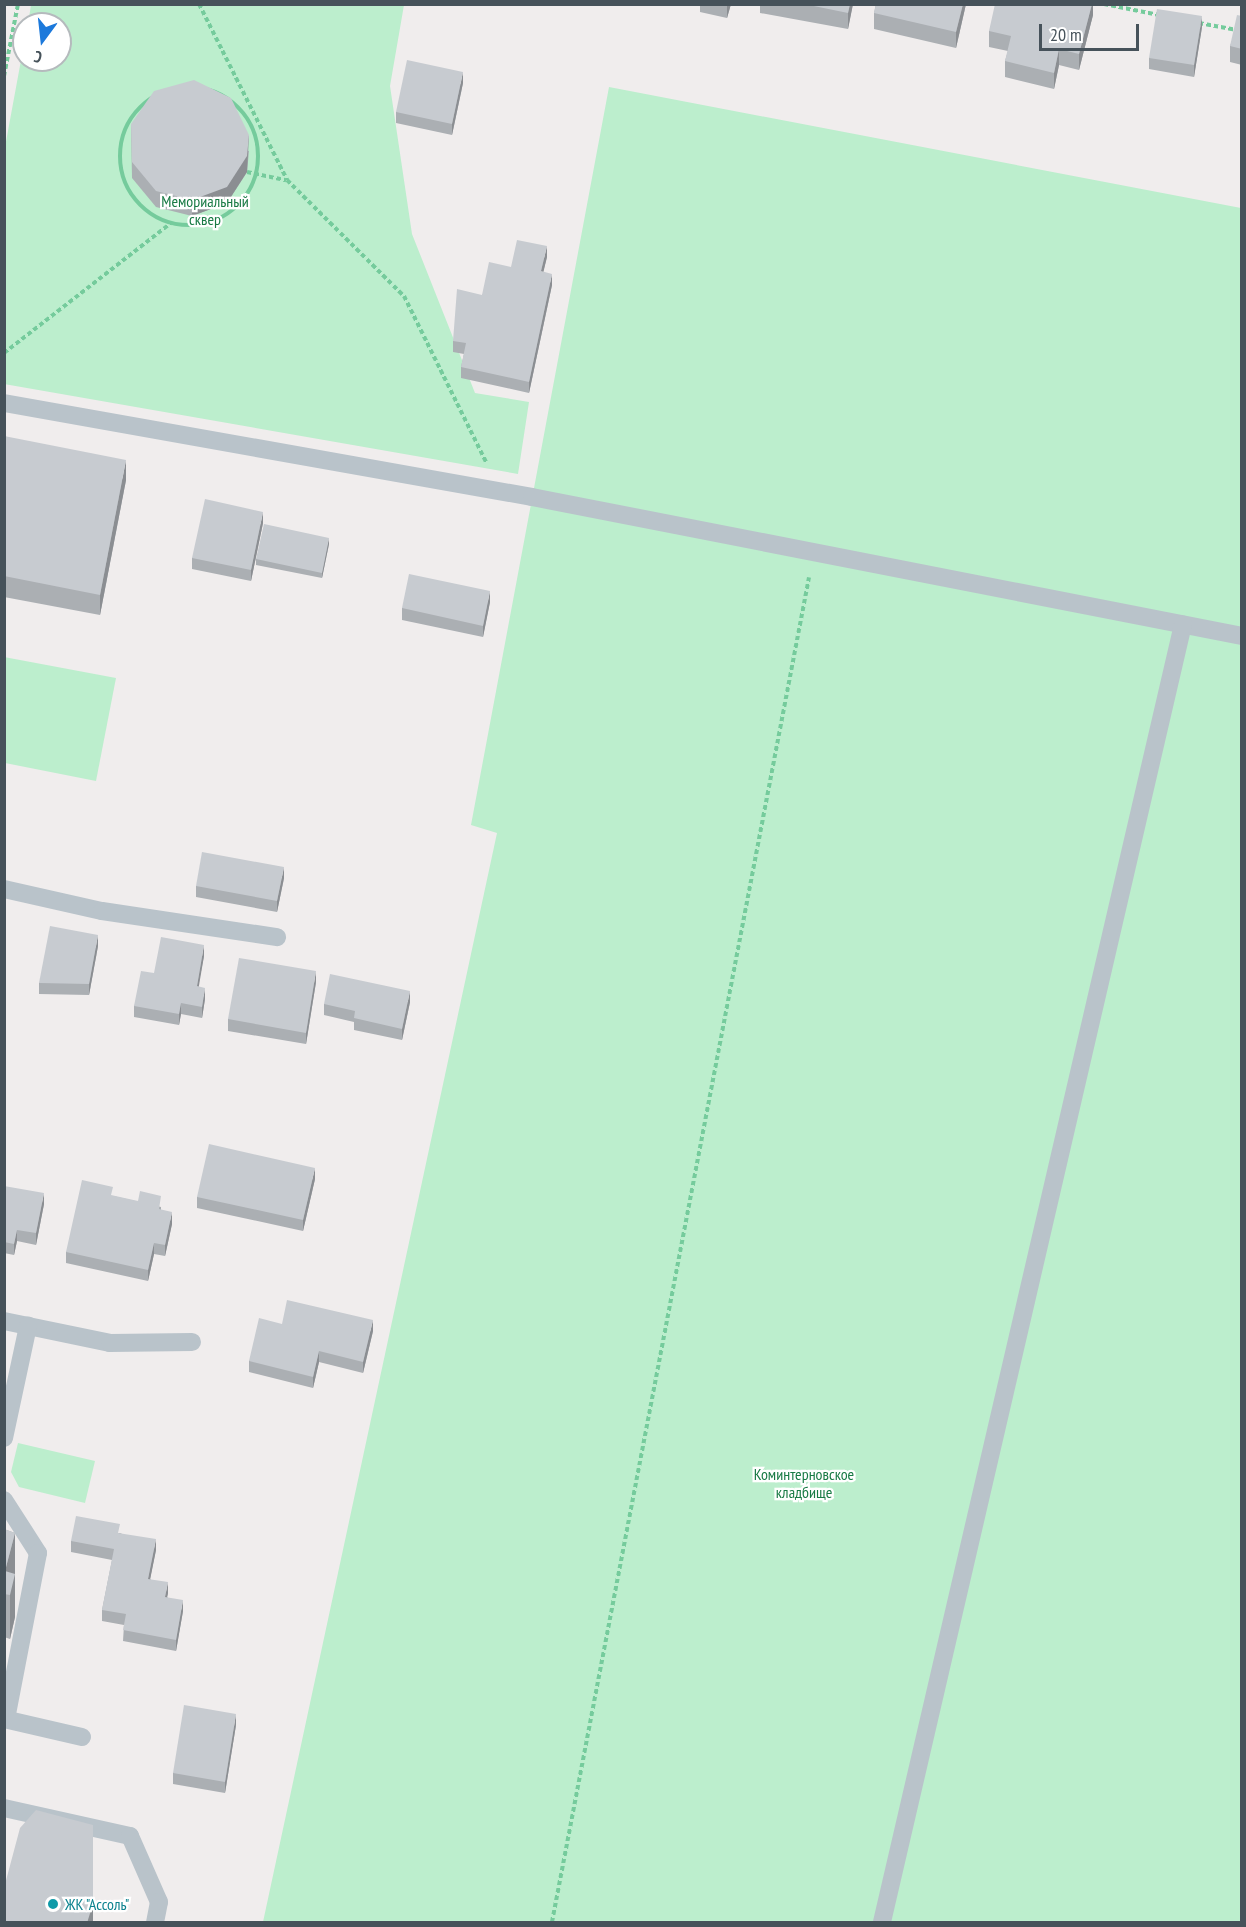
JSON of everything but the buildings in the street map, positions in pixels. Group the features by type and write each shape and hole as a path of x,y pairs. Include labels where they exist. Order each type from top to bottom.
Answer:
{"lane":[{"path":"4,403 501,492 1242,636"},
{"path":"882,1923 1183,624"},
{"path":"4,889 102,911 277,937"},
{"path":"4,1321 110,1343 192,1342"},
{"path":"4,1438 28,1326"},
{"path":"4,1500 38,1553 5,1719 82,1737"},
{"path":"4,1808 130,1836 159,1902 155,1923"}],"path":[{"path":"4,76 18,4"},
{"path":"199,4 286,180 404,296 501,492"},
{"path":"1104,4 1173,18"},
{"path":"1196,22 1242,31"},
{"path":"195,87 218,93 252,126 256,174 232,210 192,225 171,223 135,200 120,160 132,116 149,99 195,87"},
{"path":"247,172 286,180"},
{"path":"4,353 171,223"},
{"path":"552,1923 814,553"}],"green space":[{"name":"Мемориальный сквер","path":"31,5 404,5 390,86 412,234 475,393 529,402 518,474 4,384 5,147 19,72 72,72 72,12 30,12"},
{"name":"Коминтерновское кладбище","path":"609,87 1241,208 1241,1922 263,1922 497,833 471,825"},
{"path":"4,657 116,678 96,781 5,763"},
{"path":"18,1443 95,1461 85,1503 19,1487 11,1472"}],"place":[{"name":"ЖК \"Ассоль\"","path":"53,1904"}]}
